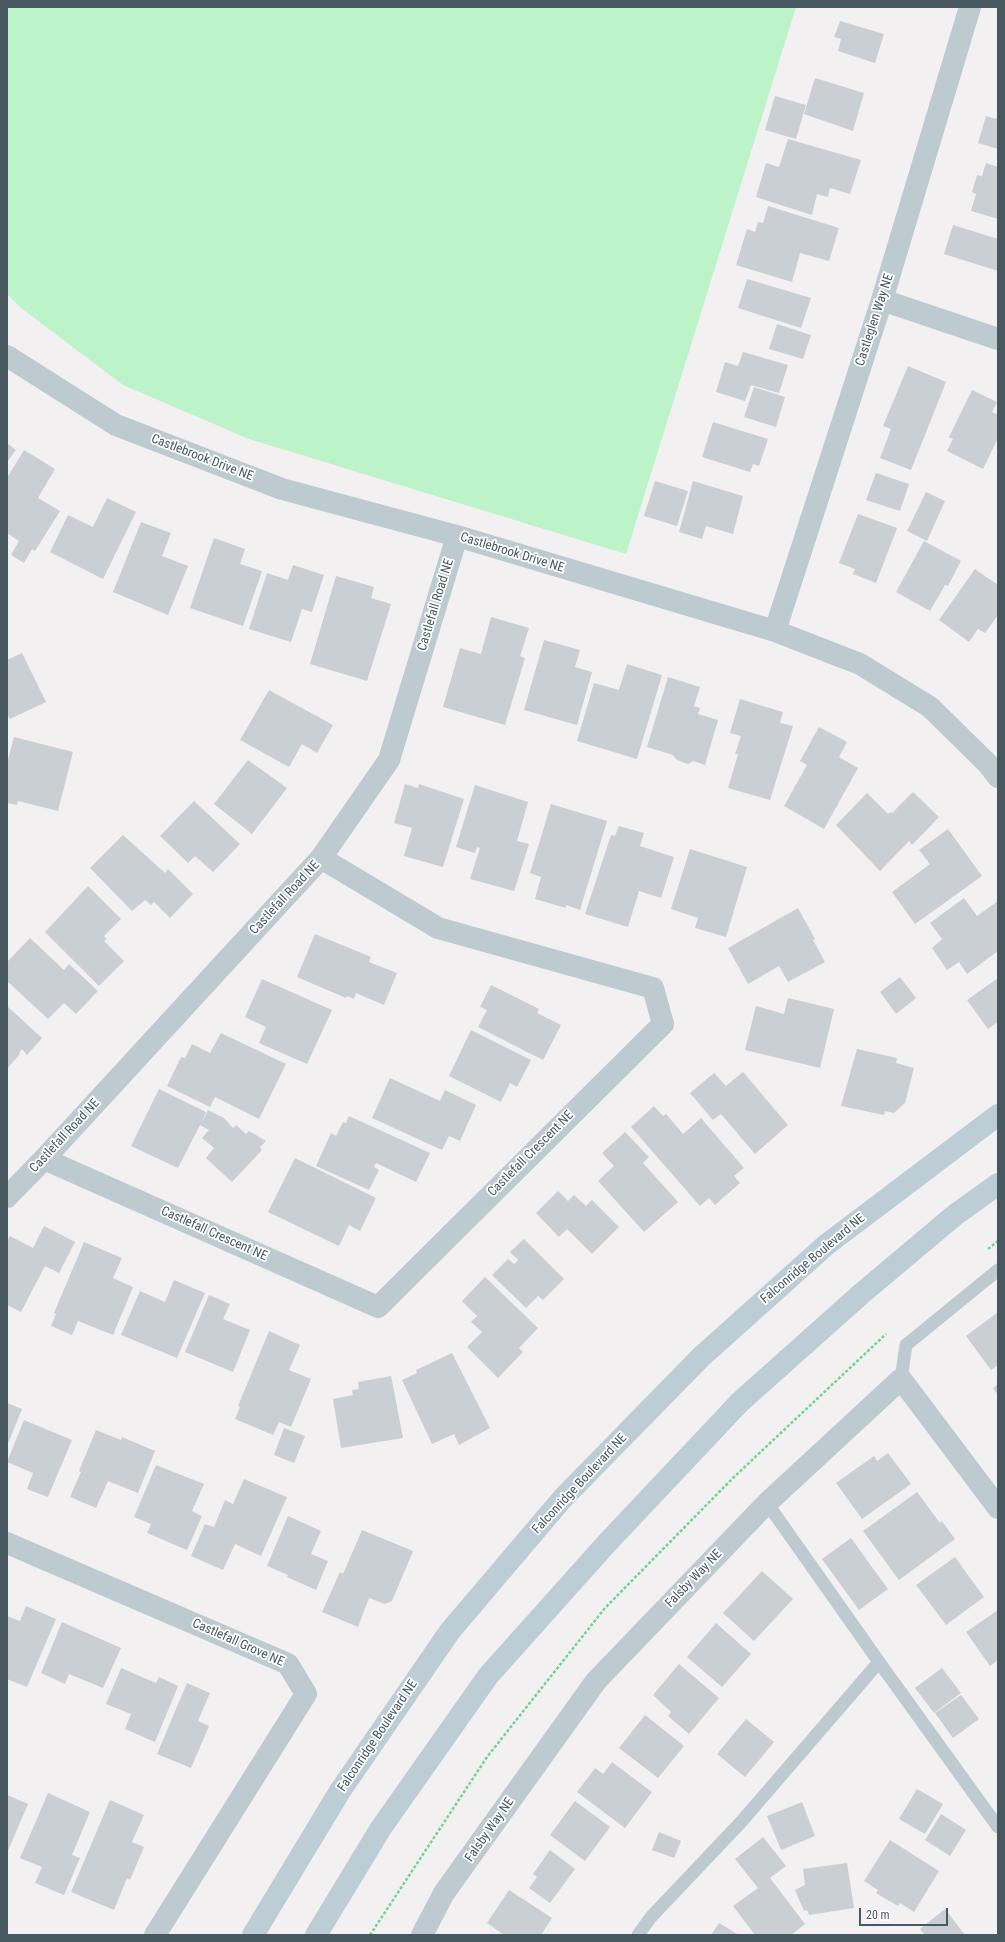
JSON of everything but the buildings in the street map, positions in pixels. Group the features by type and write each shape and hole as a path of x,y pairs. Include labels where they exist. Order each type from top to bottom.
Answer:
{"main road":[{"name":"Falconridge Boulevard NE","path":"253,1935 340,1791 450,1631 563,1498 701,1357 826,1245 998,1115"},
{"path":"316,1935 381,1828 488,1676 607,1543 740,1402 861,1294 955,1215 998,1184"}],"street":[{"name":"Castleglen Way NE","path":"775,631 882,300 970,7"},
{"path":"882,300 998,339"},
{"name":"Castlebrook Drive NE","path":"7,356 116,425 282,489 457,536 775,631 860,664 930,707 988,764 998,777"},
{"name":"Castlefall Road NE","path":"7,1196 44,1159 321,858 389,760 457,536"},
{"name":"Castlefall Crescent NE","path":"44,1159 378,1307 662,1024 653,988 438,928 321,858"},
{"path":"901,1379 998,1508"},
{"name":"Falsby Way NE","path":"422,1935 444,1893 596,1681 767,1503 901,1379"},
{"name":"Castlefall Grove NE","path":"7,1543 288,1664 306,1694 156,1935"}],"lane":[{"path":"901,1379 906,1345 998,1270"},
{"path":"767,1503 998,1827"},
{"path":"638,1935 651,1917 742,1821 879,1662"}],"path":[{"path":"986,1251 998,1241"},
{"path":"370,1935 487,1757 605,1608 734,1477 873,1344 891,1329"}],"green space":[{"path":"7,7 796,7 626,554 249,439 123,385 21,308 7,294"}]}
